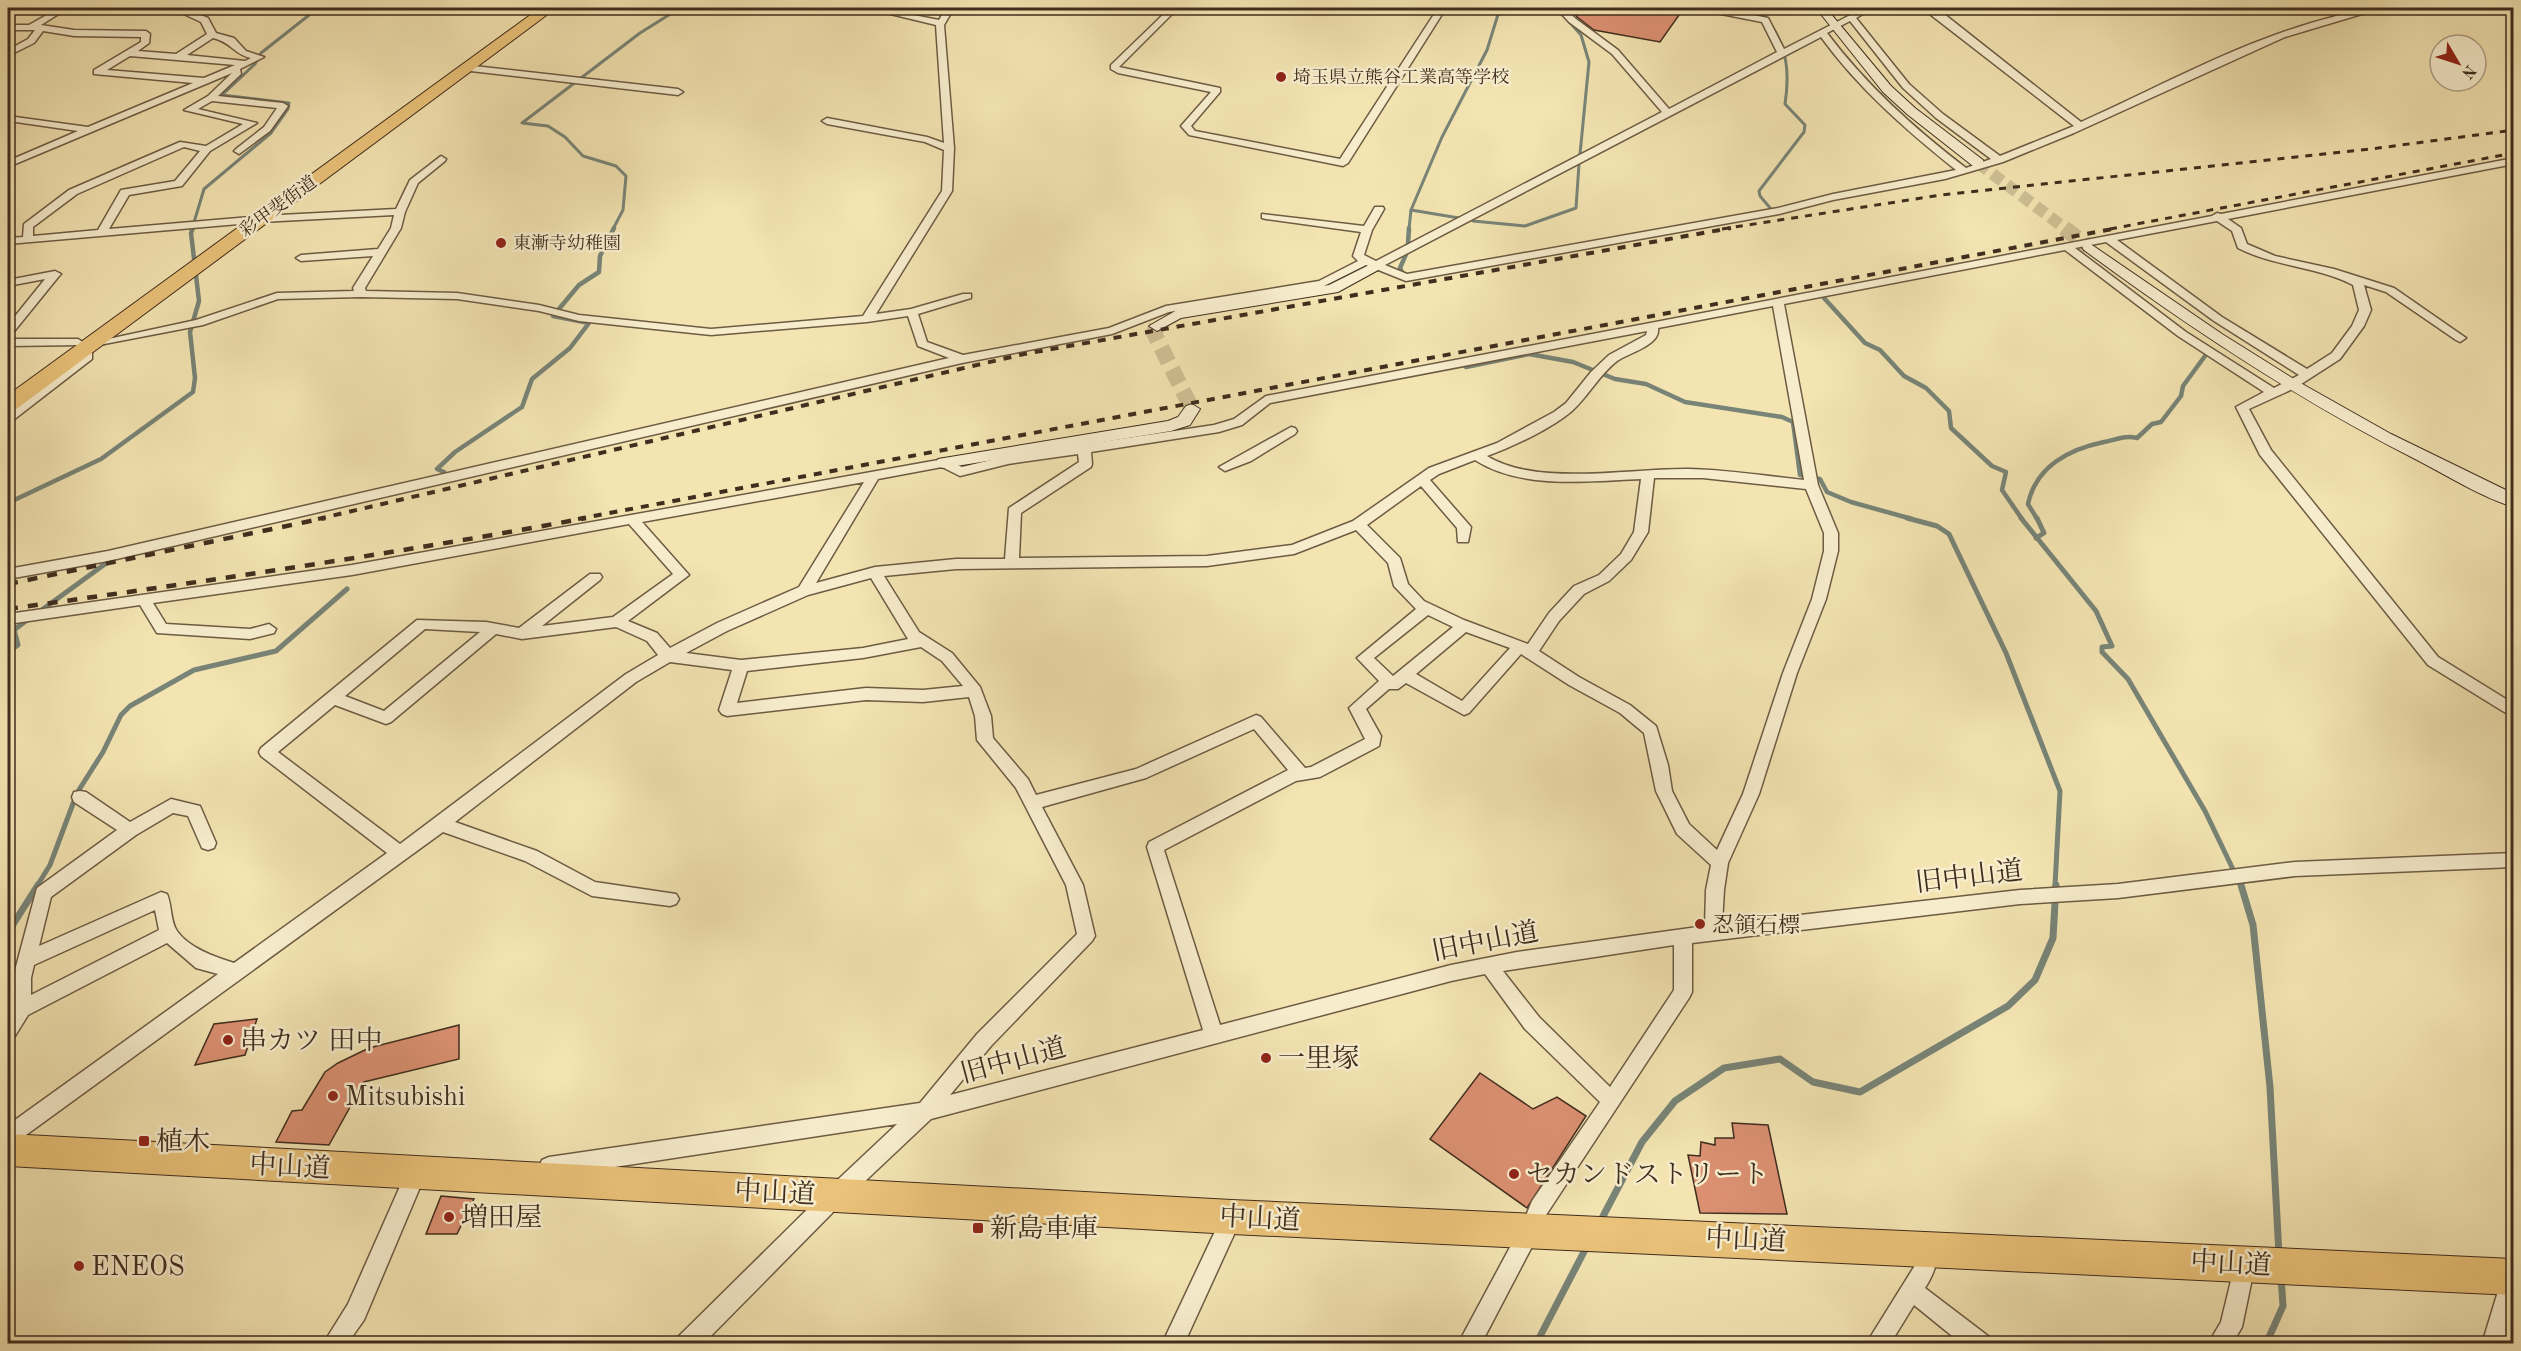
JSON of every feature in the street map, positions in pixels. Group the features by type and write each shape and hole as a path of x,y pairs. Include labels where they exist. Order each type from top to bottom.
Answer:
{"highway":[{"name":"彩甲斐街道","path":"8,405 538,8"},
{"name":"彩甲斐街道","path":"253,221 549,8"},
{"name":"彩甲斐街道","path":"8,395 91,343"},
{"name":"中山道","path":"8,1150 1232,1217 2513,1275"}],"street":[{"path":"30,28 64,8"},
{"path":"180,8 179,10 205,20 212,34 231,40 236,50 255,60"},
{"path":"885,8 882,11 942,23"},
{"path":"867,319 946,191 949,148 942,23 950,8"},
{"path":"1174,8 1114,67 1118,70 1216,90 1186,126 1192,133 1342,162 1442,8"},
{"path":"1560,8 1581,28 1616,53 1637,74 1647,90 1668,113"},
{"path":"1720,8 1714,10 1765,20 1785,51"},
{"path":"1821,8 1887,89 1911,111 1978,163"},
{"path":"8,574 120,553 962,359 1112,331 1166,309 1322,284 1371,264 1869,8"},
{"path":"1926,8 1936,12 2080,126"},
{"path":"1379,208 1367,230 1358,256 1371,264 1406,278 1779,212 1812,200 1964,171 1999,160 2283,34 2378,8"},
{"path":"1851,17 1906,86 1953,127 1999,160"},
{"path":"8,27 41,28 75,33 146,34 144,43 97,72 206,81"},
{"path":"8,53 31,40 41,28"},
{"path":"1822,32 1842,60 1870,92 1907,126 1964,171"},
{"path":"178,57 212,34"},
{"path":"128,53 255,60"},
{"path":"8,164 255,60"},
{"path":"465,68 678,92"},
{"path":"102,232 125,192 178,184 207,149 252,123 189,110 211,98 238,72 234,69"},
{"path":"211,98 283,106 267,129 239,151"},
{"path":"9,118 89,130"},
{"path":"827,121 927,140 949,148"},
{"path":"27,239 28,226 73,192 183,144 207,149"},
{"path":"361,294 359,288 396,228 400,212 414,182 441,159"},
{"path":"944,463 960,472 1008,460 1215,429 1238,422 1266,400 2067,247 2217,216 2514,161"},
{"path":"8,241 102,232 400,212"},
{"path":"1266,216 1367,230"},
{"path":"2217,216 2237,231 2242,246 2258,256 2280,263 2346,276 2390,290 2460,338"},
{"path":"2108,239 2218,319 2308,375"},
{"path":"2089,246 2172,308 2291,385 2380,434 2514,501"},
{"path":"2067,247 2182,334 2272,392"},
{"path":"301,258 382,252"},
{"path":"1157,326 1177,314 1333,290 1371,264"},
{"path":"8,283 55,274 8,332"},
{"path":"2346,276 2358,283 2364,310 2358,326 2336,356 2291,385 2242,407 2265,452 2433,661 2514,712"},
{"path":"8,343 91,343 199,323 277,296 361,294 457,296 549,310 579,318 711,332 867,319 912,312 967,296"},
{"path":"1713,932 1714,890 1720,863 1751,794 1790,673 1820,599 1831,551 1831,533 1811,481 1778,302"},
{"path":"912,312 922,344 962,359"},
{"path":"8,1136 441,824 631,678 722,627 804,591 875,572 956,564 1207,561 1294,549 1358,524 1447,464 1477,456 1512,442 1557,416 1570,406 1598,371 1613,358 1651,338 1652,327"},
{"path":"8,418 91,343"},
{"path":"8,619 352,570 875,474 1170,426 1184,422 1192,409"},
{"path":"1225,467 1246,458 1291,431"},
{"path":"1012,564 1014,511 1086,464 1084,448"},
{"path":"1477,456 1491,465 1514,471 1554,476 1690,473 1811,481"},
{"path":"1406,676 1464,709 1525,649 1579,590 1604,578 1626,557 1641,532 1648,473"},
{"path":"804,591 875,474"},
{"path":"1422,479 1464,527 1462,539"},
{"path":"399,853 267,752 422,624 493,628 522,634 617,622 682,575 633,520"},
{"path":"1358,524 1395,561 1401,586 1419,605 1525,649 1574,681 1625,709 1651,730 1664,791 1683,829 1720,863"},
{"path":"687,1344 836,1195 925,1111 984,1040 1086,936 1074,885 1032,803 1011,768 985,740 983,716 975,691 947,657 914,636 875,572"},
{"path":"522,634 595,577"},
{"path":"143,599 162,629 250,634 269,629"},
{"path":"1426,609 1364,658 1393,685 1465,625"},
{"path":"617,622 652,637 668,656 741,666 863,653 921,642"},
{"path":"333,698 386,718 493,628"},
{"path":"741,666 727,710 866,694 923,696 975,691"},
{"path":"1293,775 1314,773 1373,742 1373,736 1357,708 1389,681"},
{"path":"1032,803 1140,774 1257,721 1298,770 1293,775 1155,847 1214,1036"},
{"path":"80,796 130,830"},
{"path":"22,1009 22,978 43,893 130,830 171,807 194,811 208,843"},
{"path":"441,824 531,855 592,889 670,899"},
{"name":"旧中山道","path":"484,1177 925,1111 1451,974 1517,960 1713,932 2041,895 2118,891 2295,869 2514,860"},
{"path":"26,960 161,899 168,934 202,962 236,971"},
{"path":"8,1030 22,1009 168,934"},
{"path":"1469,1344 1530,1230 1539,1208 1683,992 1683,936"},
{"path":"1489,966 1532,1023 1612,1101"},
{"path":"334,1344 356,1311 416,1173"},
{"path":"1173,1344 1232,1217"},
{"path":"1876,1344 1924,1270 1927,1248"},
{"path":"2219,1344 2268,1265"},
{"path":"2493,1344 2513,1275"},
{"path":"1911,1290 1980,1344"}],"building":[{"path":"1571,8 1684,8 1660,42 1594,30 1577,17"},
{"name":"串カツ 田中","path":"257,1019 245,1055 195,1065 214,1024"},
{"name":"Mitsubishi","path":"459,1025 459,1059 364,1082 329,1145 276,1142 292,1111 302,1110 325,1072 338,1063 369,1048"},
{"name":"セカンドストリート","path":"1480,1073 1533,1109 1557,1097 1586,1116 1527,1208 1430,1139"},
{"path":"1732,1123 1768,1125 1787,1214 1700,1213 1688,1155 1700,1156 1701,1142 1715,1145 1715,1138 1734,1138"},
{"name":"増田屋","path":"441,1196 474,1199 457,1234 426,1234"}],"waterway":[{"path":"192,229 204,189 271,133 288,109 289,103 222,95 255,64 261,53 318,8"},
{"path":"613,229 623,210 626,176 616,166 583,156 565,137 548,126 522,123 640,33 680,8"},
{"path":"1411,210 1442,137 1487,50 1500,8"},
{"path":"1557,8 1581,35 1589,62 1580,154"},
{"path":"1761,8 1784,54 1787,77 1785,104 1805,125 1804,132 1759,191 1760,196 1771,209"},
{"path":"1473,221 1525,226 1576,208 1579,164"},
{"path":"1409,229 1411,210"},
{"path":"1411,210 1459,218"},
{"path":"8,503 101,459 193,392 195,378 190,332 199,301 191,233 193,228"},
{"path":"444,472 437,469 455,452 522,407 532,379 570,348 589,323 553,316 579,285 599,272 600,256 614,228"},
{"path":"1408,244 1409,228"},
{"path":"1402,272 1400,268 1407,252"},
{"path":"1824,298 1865,343 1880,350 1904,376 1926,388 1949,411 1951,428 1992,466 2006,472 2002,490 2022,519"},
{"path":"1465,365 1466,367 1529,354 1573,362 1615,379 1646,384 1685,402 1782,417 1793,422 1800,475 1820,479 1827,492 1851,502 1912,519"},
{"path":"2037,519 2028,504 2032,491 2038,479 2056,461 2091,445 2120,438 2137,438 2152,424 2161,422 2181,396 2183,386 2205,356"},
{"path":"1907,518 1937,526 1949,534 2006,653 2060,791 2055,886"},
{"path":"2021,518 2037,538"},
{"path":"2037,518 2044,533 2037,538"},
{"path":"2037,538 2096,611 2112,646 2102,647 2102,652 2128,679 2205,811 2241,886"},
{"path":"39,612 116,556"},
{"path":"37,886 50,865 77,793 103,752 121,715 130,706 194,670 276,651 347,589"},
{"path":"8,652 18,645 14,630 31,617"},
{"path":"8,946 12,926 38,885"},
{"path":"1600,1222 1642,1142 1675,1101 1724,1068 1780,1059 1813,1082 1860,1092 2008,1006 2035,980 2053,938 2056,885"},
{"path":"2241,885 2253,925 2270,1087 2279,1255"},
{"path":"1536,1344 1587,1246"},
{"path":"2266,1344 2283,1306 2281,1277"}],"tunnel":[{"path":"1978,163 2066,229"},
{"path":"2064,228 2089,247"},
{"path":"1157,326 1154,333 1192,409"}],"railway":[{"path":"1722,229 1941,195 2371,149 2514,130"},
{"path":"2110,229 2514,153"},
{"path":"318,519 1024,354 1731,228"},
{"path":"578,519 2118,228"},
{"path":"8,584 325,518"},
{"path":"8,609 297,567 586,518"}],"place":[{"name":"埼玉県立熊谷工業高等学校","path":"1281,77"},
{"name":"東漸寺幼稚園","path":"501,243"},
{"name":"忍領石標","path":"1700,924"},
{"name":"串カツ 田中","path":"228,1040"},
{"name":"一里塚","path":"1266,1058"},
{"name":"Mitsubishi","path":"333,1096"},
{"name":"植木","path":"144,1141"},
{"name":"セカンドストリート","path":"1514,1174"},
{"name":"増田屋","path":"449,1217"},
{"name":"新島車庫","path":"978,1228"},
{"name":"ENEOS","path":"79,1266"}]}
